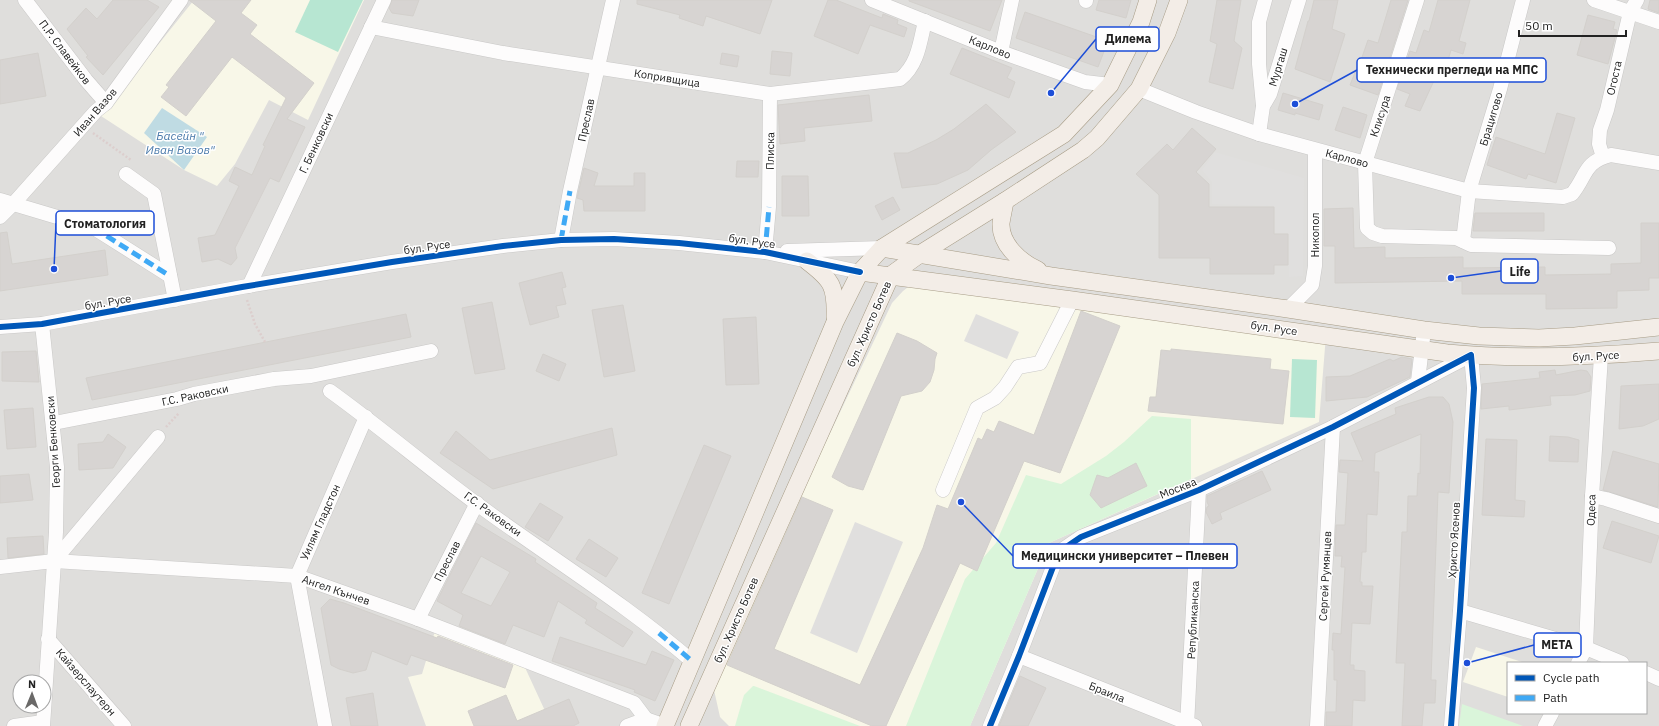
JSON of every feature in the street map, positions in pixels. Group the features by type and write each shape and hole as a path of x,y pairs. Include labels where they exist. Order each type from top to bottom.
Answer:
{"main road":[{"name":"бул. Христо Ботев","path":"665,726 835,322 860,272 882,248 1064,134 1110,84 1141,22 1148,0"},
{"name":"бул. Христо Ботев","path":"689,726 890,275 920,254 1083,150 1110,124 1139,89 1167,33 1179,0"},
{"path":"1005,201 1001,224 1004,239 1019,259 1031,267 1051,276"},
{"name":"бул. Русе","path":"882,248 1051,276 1288,309 1424,330 1479,336 1539,338 1659,327"},
{"path":"807,261 823,273 834,291 835,322"},
{"name":"бул. Русе","path":"860,272 1470,355 1525,358 1601,356 1659,351"}],"street":[{"name":"П.Р. Славейков","path":"25,0 86,80 106,103"},
{"name":"Иван Вазов","path":"0,217 106,103 181,0"},
{"name":"Г. Бенковски","path":"246,286 384,0"},
{"name":"Преслав","path":"562,240 570,191 613,0"},
{"name":"Карлово","path":"872,0 892,3 925,20 1001,52 1085,82 1110,84"},
{"path":"1001,52 1012,0"},
{"path":"1263,106 1259,64 1258,22 1265,0"},
{"name":"Мургаш","path":"1259,134 1263,106 1270,94 1299,0"},
{"name":"Клисура","path":"1417,0 1365,163 1367,228 1373,233 1382,236 1456,238 1471,245 1609,248"},
{"name":"Брацигово","path":"1463,241 1469,191 1500,90 1523,0"},
{"path":"1594,0 1633,6 1659,22"},
{"name":"Огоста","path":"1603,157 1599,144 1600,130 1607,110 1633,6"},
{"name":"Копривщица","path":"371,28 504,53 770,94 900,78 909,72 915,62 925,20"},
{"name":"Карлово","path":"1139,89 1196,112 1259,134 1469,191 1563,197 1572,194 1594,161 1603,157"},
{"name":"Плиска","path":"765,252 769,207 770,94"},
{"name":"Никопол","path":"1288,309 1312,285 1315,266 1315,150"},
{"path":"1603,157 1611,155 1659,163"},
{"path":"126,174 154,194 175,300"},
{"path":"0,200 94,228 170,276"},
{"name":"бул. Русе","path":"0,327 42,324 246,286 495,247 562,240 614,239 679,243 765,252 860,272"},
{"name":"бул. Русе","path":"765,252 882,248"},
{"path":"943,490 977,408 994,398 1005,387 1018,367 1040,363 1072,300"},
{"name":"Георги Бенковски","path":"42,324 54,423 57,467 54,561 43,724"},
{"path":"1418,381 1424,330"},
{"name":"Г.С. Раковски","path":"54,423 177,399 194,394 274,379 311,376 431,351"},
{"name":"Москва","path":"990,726 1053,567 1062,550 1081,537 1199,490 1333,427 1470,355"},
{"name":"Христо Ясенов","path":"1451,726 1474,388 1470,355"},
{"name":"Одеса","path":"1579,662 1586,648 1592,496 1601,356"},
{"name":"Г.С. Раковски","path":"330,391 366,417 476,503 659,633 693,662"},
{"name":"Уилям Гладстон","path":"297,576 366,417"},
{"name":"Сергей Румянцев","path":"1317,726 1333,427"},
{"path":"54,561 158,436"},
{"name":"Републиканска","path":"1190,725 1199,490"},
{"path":"1592,496 1659,516"},
{"name":"Преслав","path":"418,619 476,503"},
{"name":"Ангел Кънчев","path":"0,567 54,561 297,576 418,619 634,704 646,719"},
{"path":"297,576 324,726"},
{"path":"1460,611 1586,648 1620,662"},
{"name":"Кайзерслаутерн","path":"48,639 124,726"},
{"name":"Браила","path":"1019,656 1190,725"},
{"path":"1647,673 1659,679"},
{"path":"1545,726 1551,714"},
{"path":"627,726 646,719 665,726"},
{"path":"14,726 43,724"}],"path":[{"path":"83,126 137,165"},
{"path":"246,286 255,324 265,342"},
{"path":"158,436 194,394"}],"shaded area":[{"path":"0,0 1659,0 1659,726 0,726"},
{"path":"194,0 364,0 308,120 269,100 235,164 217,186 184,170 101,116"},
{"path":"1215,152 1304,178 1303,276 1289,277 1289,233 1275,233 1275,206 1212,204 1212,182 1202,170"},
{"path":"916,281 1326,335 1319,422 1049,543 970,726 729,726 720,717 710,672 804,488 892,303 903,291"},
{"path":"976,314 1019,332 1007,359 964,341"},
{"path":"855,522 903,542 857,653 810,633"},
{"path":"435,631 522,661 552,726 426,726 408,677 422,674"},
{"path":"1476,647 1522,662 1507,662 1507,697 1463,682"}],"green space":[{"path":"310,0 363,0 338,52 295,32"},
{"path":"1292,359 1317,360 1315,418 1290,417"},
{"path":"1152,416 1191,419 1191,479 1049,543 970,726 906,726 965,579 996,543 1026,475 1061,484 1106,456 1124,442"},
{"path":"753,686 860,726 735,726 744,695"},
{"path":"1462,704 1523,726 1459,726"}],"water":[{"name":"Басейн \" Иван Вазов\"","path":"162,108 207,137 184,170 144,133"}],"building":[{"path":"113,0 147,0 159,7 103,75 86,57 88,56 67,29 86,8 97,19"},
{"path":"189,0 251,0 241,13 257,25 250,34 314,83 287,119 305,127 279,182 270,178 235,248 237,258 231,265 218,259 202,262 198,238 215,235 239,186 229,181 235,167 252,175 265,146 263,145 286,98 232,57 186,116 161,97 169,87 166,85 216,21"},
{"path":"392,0 419,0 413,16 392,13 389,8"},
{"path":"637,0 772,0 760,34 706,16 703,26 679,18 680,15 637,4"},
{"path":"828,0 836,0 882,18 883,14 898,20 897,24 907,28 904,37 870,25 858,54 814,36"},
{"path":"909,0 1002,0 990,31"},
{"path":"1099,0 1131,0 1126,18 1096,10"},
{"path":"1217,0 1241,0 1234,41 1242,48 1233,89 1209,82 1217,44 1210,41"},
{"path":"1314,0 1338,0 1332,29 1345,34 1330,82 1295,69"},
{"path":"1391,0 1408,0 1378,95 1350,85 1358,65 1359,66 1368,40 1378,43"},
{"path":"1438,0 1470,0 1459,41 1466,43 1463,54 1451,50 1444,74 1438,72 1420,111 1405,106 1410,94 1397,89 1410,51 1416,53 1424,30 1429,32"},
{"path":"1650,0 1659,0 1659,13 1648,9"},
{"path":"1025,12 1108,41 1098,67 1016,38"},
{"path":"1588,15 1615,22 1613,29 1617,30 1608,64 1577,55"},
{"path":"962,48 1012,68 1007,78 1015,82 1009,98 950,74"},
{"path":"772,51 792,53 790,76 770,74"},
{"path":"38,53 46,96 0,104 0,60"},
{"path":"722,53 739,56 737,67 720,64"},
{"path":"1283,93 1323,105 1319,120 1278,110"},
{"path":"869,95 872,121 804,128 805,141 780,144 778,105"},
{"path":"986,104 1016,132 991,150 968,170 937,184 902,188 894,153 908,153 936,140 954,129"},
{"path":"1343,107 1367,115 1360,138 1335,130"},
{"path":"1557,113 1575,118 1556,183 1528,174 1526,179 1487,165 1496,137 1545,154"},
{"path":"1192,128 1216,149 1196,172 1209,184 1209,207 1274,207 1274,234 1288,234 1288,265 1274,265 1274,274 1210,274 1210,258 1159,258 1159,195 1136,174 1167,144 1173,150"},
{"path":"737,161 759,161 758,177 736,177"},
{"path":"584,168 598,173 594,186 634,186 634,173 645,173 645,211 584,211 583,200 577,198"},
{"path":"782,176 808,176 809,216 782,216"},
{"path":"893,197 900,210 882,220 875,206"},
{"path":"1353,208 1354,248 1385,247 1385,258 1463,257 1463,268 1545,267 1545,275 1611,274 1611,264 1641,263 1641,223 1659,223 1659,278 1649,278 1649,290 1617,291 1617,308 1546,309 1546,294 1462,294 1462,281 1335,283 1335,246 1324,246 1324,209"},
{"path":"1475,213 1544,213 1544,231 1473,231"},
{"path":"7,232 12,264 105,250 108,275 0,291 0,233"},
{"path":"562,272 566,287 562,288 566,304 556,306 559,317 530,325 519,283"},
{"path":"492,302 505,369 475,374 462,308"},
{"path":"623,305 635,371 604,377 592,310"},
{"path":"1081,311 1120,326 1060,473 1024,461 977,571 960,563 886,726 872,726 727,665 802,497 833,510 774,649 860,685 923,548 937,505 948,509 978,438 982,440 987,429 994,432 999,421 1034,435"},
{"path":"406,314 411,337 92,400 86,378"},
{"path":"756,317 759,384 726,385 723,319"},
{"path":"897,333 917,341 937,353 934,370 930,382 922,391 901,396 863,490 848,486 832,477"},
{"path":"1171,349 1271,359 1270,369 1289,371 1283,424 1148,411 1150,397 1156,397 1161,350 1171,351"},
{"path":"36,351 39,382 2,381 2,352"},
{"path":"543,354 566,364 559,381 536,371"},
{"path":"1402,357 1412,359 1410,377 1367,397 1326,401 1326,377 1350,376 1390,359 1393,361"},
{"path":"1555,370 1556,375 1581,370 1587,371 1591,377 1590,391 1575,395 1550,396 1551,405 1509,410 1509,406 1481,409 1482,384 1540,378 1539,372"},
{"path":"1659,384 1659,419 1643,426 1619,429 1621,386"},
{"path":"1429,397 1443,397 1449,404 1453,422 1449,493 1438,492 1431,680 1436,680 1435,703 1424,703 1422,726 1402,726 1405,663 1396,663 1402,532 1407,532 1408,496 1417,496 1418,473 1420,474 1421,434 1375,453 1374,472 1379,472 1377,515 1367,514 1366,552 1362,552 1360,582 1362,582 1362,586 1373,586 1370,624 1352,623 1350,665 1354,665 1354,670 1365,671 1365,701 1353,700 1352,726 1326,726 1326,712 1336,712 1337,680 1334,680 1334,650 1332,650 1333,633 1341,634 1345,567 1341,567 1342,556 1335,556 1336,525 1345,525 1348,473 1339,472 1340,460 1363,461 1351,433 1396,414 1395,408"},
{"path":"33,408 36,447 7,449 4,410"},
{"path":"612,428 617,455 493,489 440,453 456,431 490,460"},
{"path":"108,434 126,447 113,468 79,470 78,444 103,442"},
{"path":"1550,436 1568,437 1579,440 1578,462 1549,461"},
{"path":"1486,439 1517,440 1515,500 1525,501 1524,517 1482,515"},
{"path":"704,445 731,456 669,604 642,593"},
{"path":"1613,451 1659,464 1658,507 1603,490"},
{"path":"1136,463 1147,486 1101,508 1090,495 1097,475 1108,478"},
{"path":"1262,471 1271,490 1220,513 1222,519 1212,524 1206,512 1207,507 1209,506 1207,496"},
{"path":"29,474 33,500 0,503 0,476"},
{"path":"540,503 563,517 548,541 525,527"},
{"path":"1612,521 1659,536 1651,563 1603,548"},
{"path":"476,523 536,559 535,562 597,603 595,608 633,632 623,647 585,623 587,620 558,601 544,637 513,625 505,644 459,626 463,615 437,601","holes":["481,556 510,572 491,606 461,593"]},
{"path":"43,536 44,554 8,558 7,538"},
{"path":"589,539 618,558 606,577 576,559"},
{"path":"330,599 437,638 438,636 513,665 505,688 411,655 407,665 372,651 366,670 353,673 331,665 321,608"},
{"path":"560,637 646,665 652,651 674,660 655,701 634,692 635,690 552,661"},
{"path":"1020,676 1046,688 1028,726 999,726"},
{"path":"373,693 378,726 351,726 346,698"},
{"path":"506,695 517,721 569,699 579,723 573,726 474,726 468,711"}],"marked path":[{"path":"561,240 570,191"},
{"path":"765,252 769,207"},
{"path":"94,228 170,276"},
{"path":"659,633 693,662"}],"cycle path":[{"path":"0,327 42,324 242,287 392,262 503,246 561,240 614,239 679,243 765,252 860,272"},
{"path":"990,726 1053,567 1062,550 1081,537 1199,490 1333,427 1471,355 1474,388 1451,726"}],"place":[{"name":"Дилема","path":"1051,93"},
{"name":"Технически прегледи на МПС","path":"1295,104"},
{"name":"Стоматология","path":"54,269"},
{"name":"Life","path":"1451,278"},
{"name":"Медицински университет – Плевен","path":"961,502"},
{"name":"META","path":"1467,663"}]}
